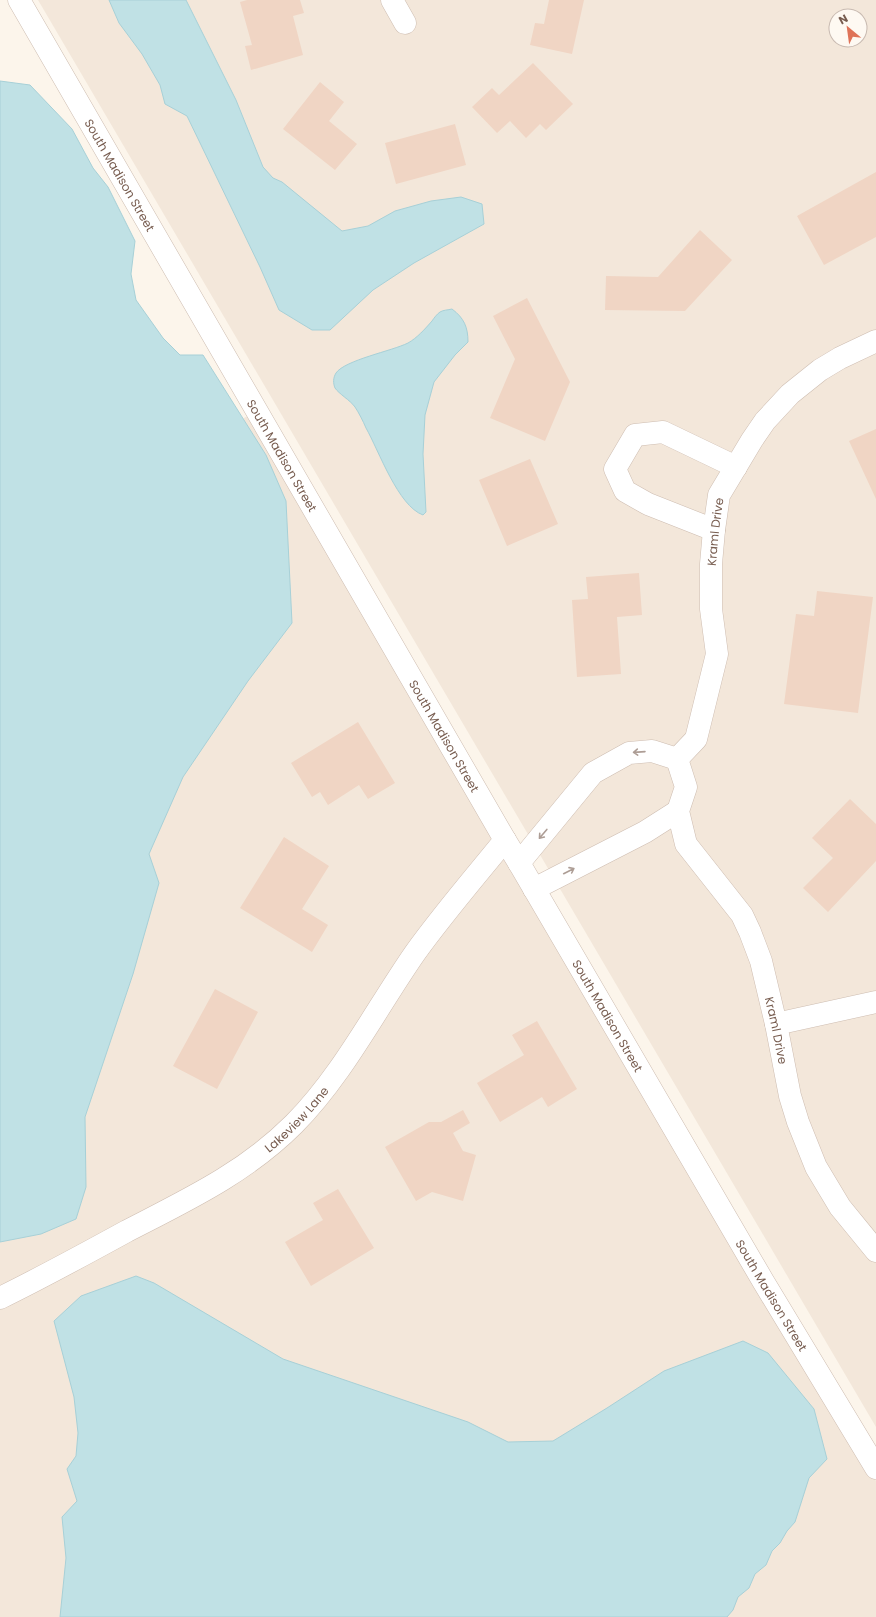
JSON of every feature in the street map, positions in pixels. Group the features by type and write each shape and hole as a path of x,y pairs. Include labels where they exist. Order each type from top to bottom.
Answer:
{"street":[{"name":"South Madison Street","path":"19,0 505,840 763,1282 876,1468"},
{"path":"392,0 405,23"},
{"name":"Kraml Drive","path":"677,759 696,739 717,654 711,609 711,564 719,496 765,421 790,394 820,370 840,358 876,341"},
{"path":"714,530 648,504 625,491 616,469 635,435 663,432 736,467"},
{"path":"519,863 593,773 629,753 652,751 677,759 686,787 678,811 646,832 534,889"},
{"name":"Kraml Drive","path":"678,811 686,844 742,915 761,960 776,1024 790,1096 798,1122 816,1167 840,1207 876,1251"},
{"name":"Lakeview Lane","path":"0,1298 209,1188 238,1171 257,1157 294,1124 334,1076 416,952 505,840"},
{"path":"776,1024 876,1002"}],"shaded area":[{"path":"38,0 876,0 876,1427"},
{"path":"256,411 876,1481 876,1617 0,1617 0,560"}],"water":[{"path":"109,0 186,0 236,100 263,167 273,178 282,182 342,231 368,226 395,211 431,201 461,197 482,204 484,224 414,263 373,290 330,330 312,330 279,310 260,267 187,116 165,104 160,85 142,54 119,23"},
{"path":"0,81 30,85 72,129 93,168 108,187 135,241 131,274 136,300 163,338 180,355 203,355 266,455 286,501 292,623 248,681 183,777 149,854 159,883 133,974 85,1117 86,1187 76,1219 41,1234 0,1242"},
{"path":"452,309 460,316 464,323 468,342 455,355 434,382 425,415 423,454 426,512 423,515 414,510 397,490 358,412 353,404 335,388 334,379 336,373 341,368 349,364 401,346 415,339 439,313"},
{"path":"136,1276 154,1283 283,1359 468,1422 508,1442 553,1441 664,1371 743,1341 768,1353 814,1409 827,1459 809,1478 795,1522 787,1531 780,1543 772,1551 766,1565 755,1574 749,1588 738,1597 733,1610 727,1617 60,1617 66,1558 62,1517 77,1501 67,1469 76,1456 78,1433 74,1397 54,1321 81,1296"}],"building":[{"path":"247,0 300,0 304,13 293,16 303,55 251,70 245,46 252,45 240,2"},
{"path":"549,0 584,0 572,54 530,45 535,23 544,24"},
{"path":"533,63 573,104 546,130 540,124 526,138 510,121 497,133 472,107 492,88 499,95"},
{"path":"320,82 344,102 329,121 357,144 335,170 283,129"},
{"path":"455,124 466,165 396,184 385,143"},
{"path":"876,172 876,237 824,265 797,216"},
{"path":"700,230 732,260 685,311 605,310 606,276 658,277"},
{"path":"527,298 570,382 545,441 490,418 515,359 493,316"},
{"path":"876,429 876,499 849,441"},
{"path":"530,459 558,524 507,546 479,480"},
{"path":"639,573 642,615 617,617 621,674 577,677 572,600 588,599 586,577"},
{"path":"817,591 873,597 858,713 784,704 796,614 814,616"},
{"path":"358,722 395,783 368,799 359,785 328,805 320,792 312,797 291,763"},
{"path":"850,799 876,824 876,861 828,912 803,888 833,858 812,838"},
{"path":"284,837 329,866 302,909 328,925 312,952 240,908"},
{"path":"215,989 258,1012 217,1089 173,1066"},
{"path":"537,1021 577,1089 548,1107 542,1097 500,1122 477,1083 524,1055 512,1035"},
{"path":"463,1110 470,1123 453,1133 463,1151 476,1155 463,1201 432,1192 416,1201 385,1147 429,1122 441,1122"},
{"path":"338,1189 374,1248 311,1286 285,1242 323,1220 313,1203"}]}
